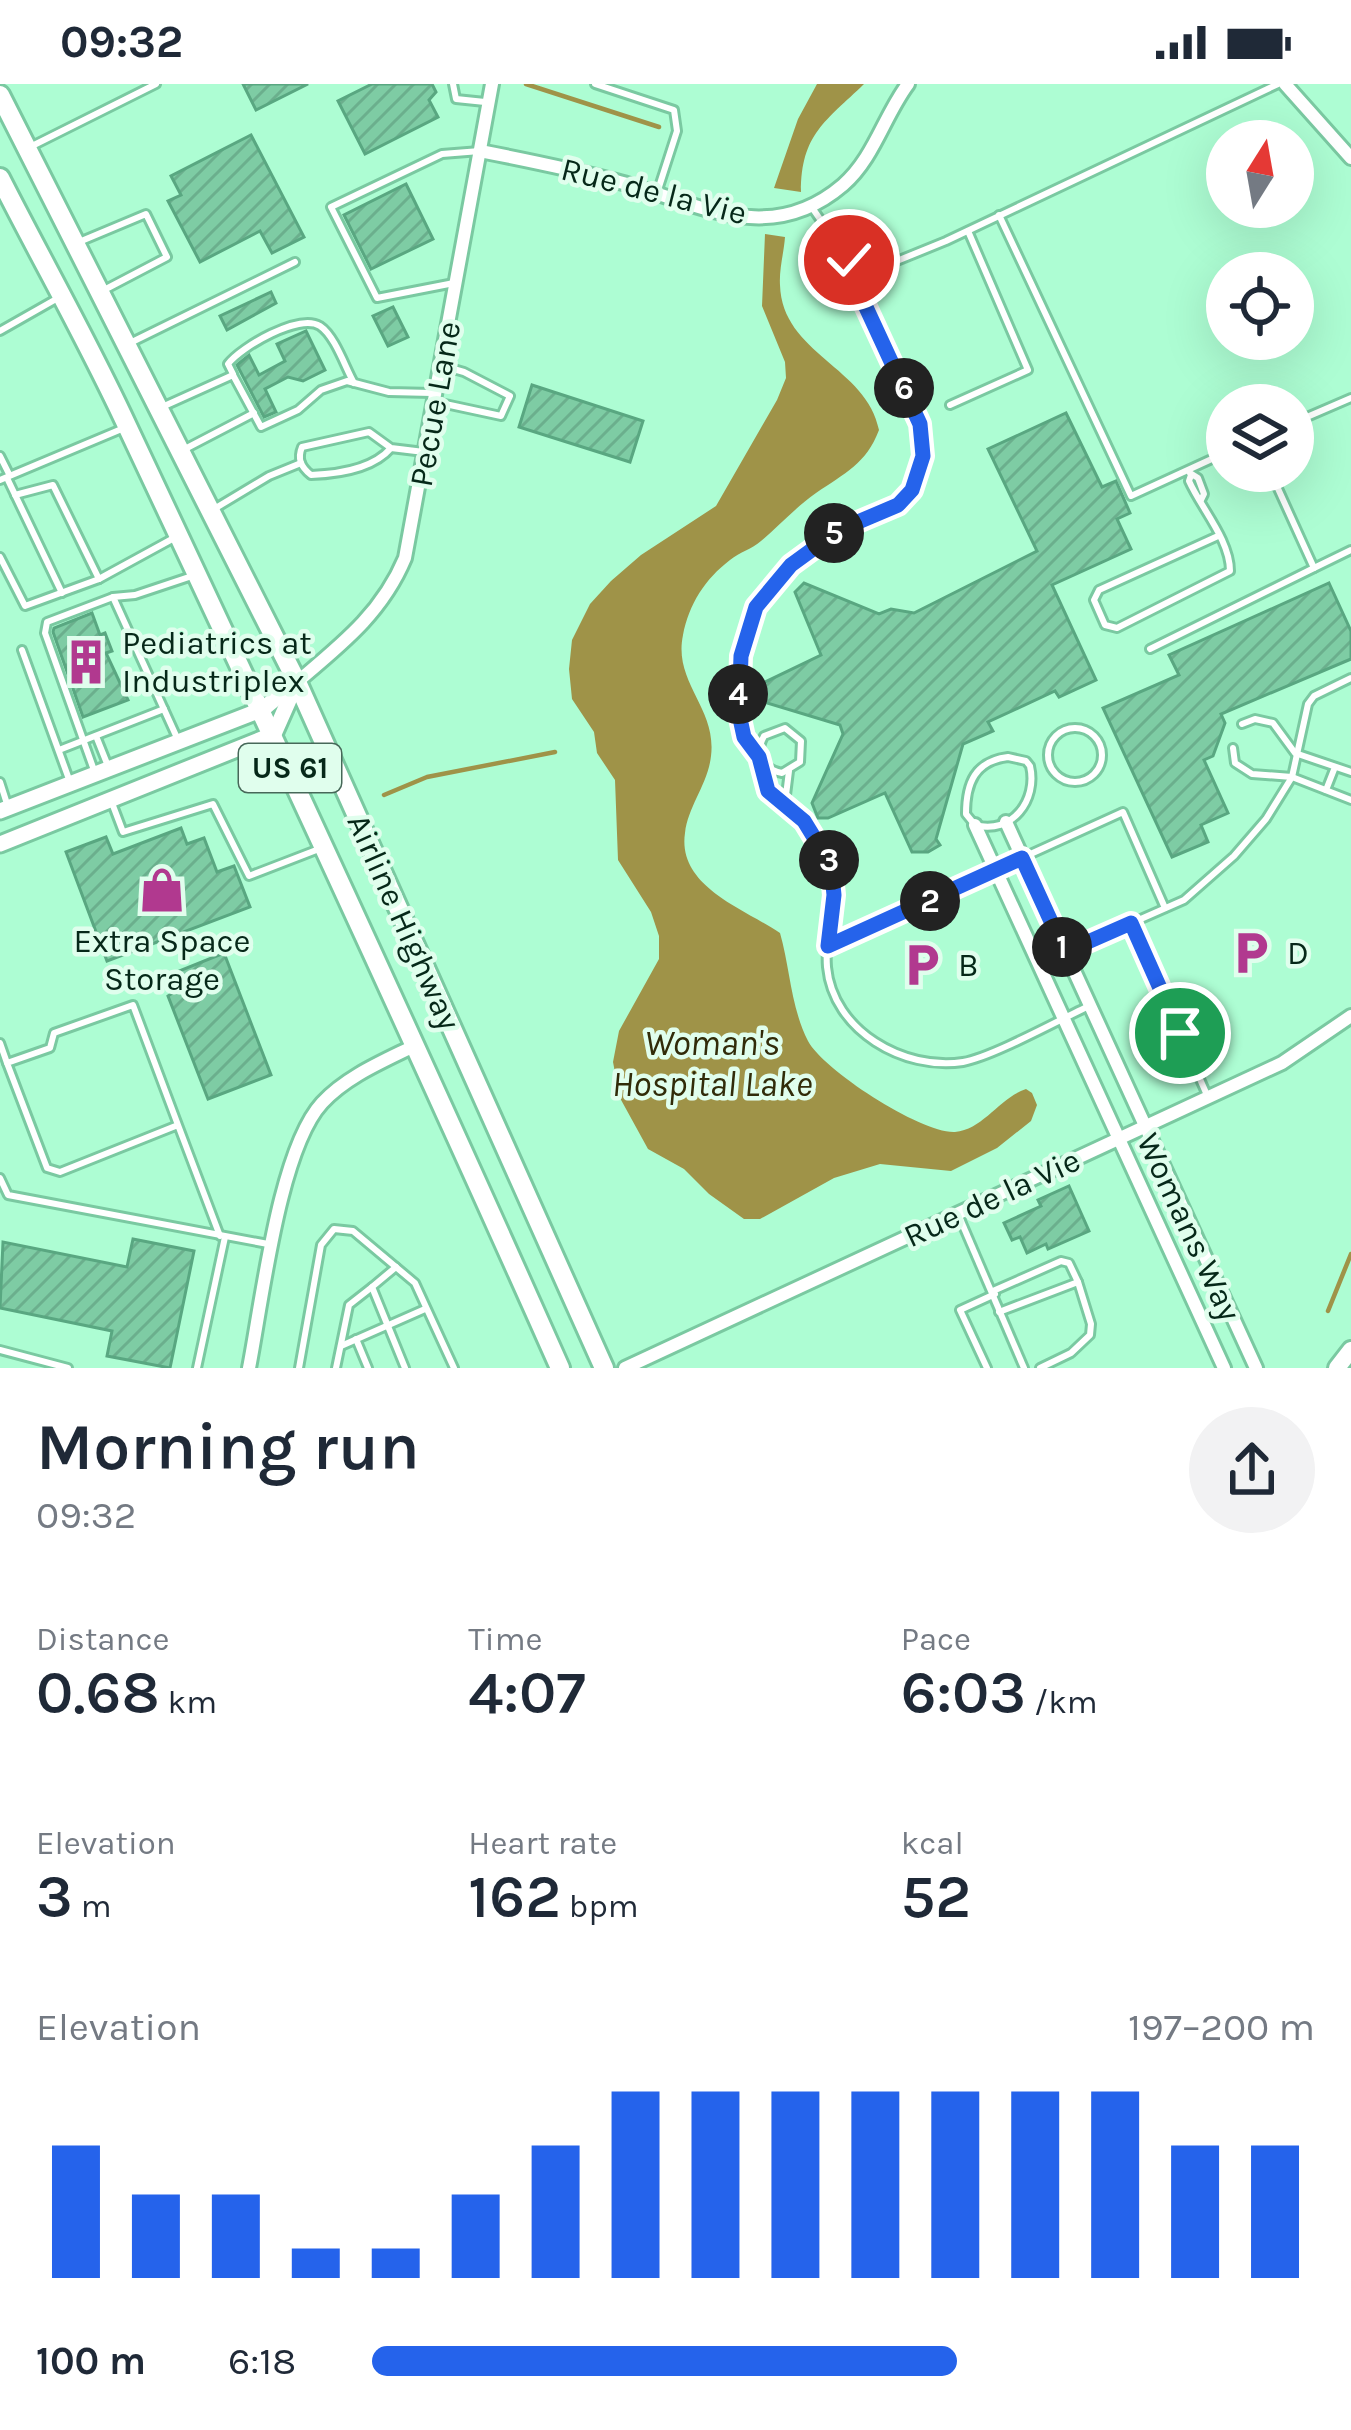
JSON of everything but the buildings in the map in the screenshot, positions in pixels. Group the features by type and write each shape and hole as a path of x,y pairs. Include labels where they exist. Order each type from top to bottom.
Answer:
{"highway":[{"name":"Airline Highway","path":"0,93 297,682 604,1368"},
{"name":"Airline Highway","path":"3,191 128,426 176,537 263,710 560,1368"}],"main road":[{"path":"1337,1368 1351,1350"}],"street":[{"name":"Pecue Lane","path":"297,682 360,629 395,581 405,558 492,84"},
{"name":"Rue de la Vie","path":"480,151 744,218 776,217 811,206 842,186 862,165 908,84"},
{"path":"1281,84 1351,158"},
{"path":"4,810 263,710 297,682"},
{"path":"0,844 274,734 297,682"},
{"name":"Womans Way","path":"1006,822 1256,1368"},
{"name":"Womans Way","path":"975,825 1224,1368"},
{"name":"Rue de la Vie","path":"625,1368 1297,1055 1351,1016"},
{"path":"249,1368 292,1157 312,1117 358,1075 416,1046"}],"lane":[{"path":"0,93 15,84"},
{"path":"27,148 156,84"},
{"path":"453,84 456,98 489,102"},
{"path":"595,84 674,110 677,131 657,193"},
{"path":"840,251 864,265 887,265 1281,84"},
{"path":"457,283 377,298 331,207 442,154 480,151"},
{"path":"789,771 768,769 744,737 738,680 756,607 780,576 816,544 898,505 920,475 923,456 913,406 840,251 811,206"},
{"path":"75,244 146,214 167,257 100,292"},
{"path":"999,215 1131,496 1206,464"},
{"path":"950,405 1028,370 968,231"},
{"path":"127,345 295,262"},
{"path":"0,332 61,297"},
{"path":"354,383 324,328 308,322 271,334 228,364 261,427 346,381 389,392 421,390 501,416 510,396 442,365"},
{"path":"159,409 233,375"},
{"path":"1314,414 1351,398"},
{"path":"180,451 254,413"},
{"path":"6,478 128,426"},
{"path":"391,448 380,461 330,474 310,476 301,463 302,447 369,432 391,448 427,452"},
{"path":"0,456 6,478 62,592"},
{"path":"211,512 269,476 301,463"},
{"path":"1190,473 1198,478 1202,500 1231,564 1226,576 1117,628 1105,625 1094,600 1099,590 1218,536"},
{"path":"14,495 53,485 99,579"},
{"path":"1280,492 1314,568"},
{"path":"0,557 26,606 99,579 176,537"},
{"path":"1150,649 1351,550"},
{"path":"102,772 84,741 45,633 47,622 195,574"},
{"path":"113,597 179,742"},
{"path":"22,650 71,784"},
{"path":"1065,952 1165,908 1210,880 1266,819 1292,777 1303,722 1315,696 1351,678"},
{"path":"58,750 164,709"},
{"path":"1242,724 1255,718 1273,723 1295,753 1351,772"},
{"path":"785,803 789,771 800,762 803,748 792,731 777,728 764,736 759,757 768,791 817,838 831,865 834,895 827,969 838,1002 861,1031 885,1049 926,1064 967,1061 1089,1006"},
{"path":"1064,730 1090,732 1102,754 1097,771 1074,783 1057,776 1047,760 1050,742 1064,730"},
{"path":"96,736 102,772"},
{"path":"1233,748 1235,764 1244,770 1292,777 1351,800"},
{"path":"1007,757 1026,760 1032,772 1025,807 1006,822 995,828 975,825 966,814 971,780 985,763 1007,757"},
{"path":"1326,790 1335,766"},
{"path":"0,782 4,810"},
{"path":"110,800 123,832 213,804 249,876 325,846"},
{"path":"828,946 1123,812 1165,908"},
{"path":"1131,923 1208,1098"},
{"path":"8,1063 50,1048 54,1033 133,1005 222,1236 197,1368"},
{"path":"0,1043 46,1168 60,1172 178,1124"},
{"path":"0,1178 8,1196 273,1245"},
{"path":"958,1214 1024,1368"},
{"path":"299,1368 325,1235 334,1228 353,1231 415,1283 454,1368"},
{"path":"987,1368 960,1310 1061,1261 1069,1263 1078,1282 1090,1335 1071,1353 1040,1368"},
{"path":"336,1368 349,1305 396,1267"},
{"path":"999,1312 1078,1282"},
{"path":"372,1287 405,1368"},
{"path":"340,1346 427,1309"},
{"path":"356,1339 368,1368"},
{"path":"0,1350 68,1368"}],"water":[{"path":"817,84 864,84 827,119 811,142 801,192 774,188 798,119"},
{"name":"Woman's Hospital Lake","path":"765,234 785,237 780,285 784,308 795,328 859,390 879,430 854,467 721,567 694,603 682,652 689,682 708,724 711,756 687,823 685,852 702,882 716,894 780,933 794,1002 808,1041 852,1083 920,1123 955,1132 975,1125 1026,1089 1037,1105 1031,1121 997,1148 951,1171 880,1164 834,1178 760,1219 744,1219 684,1169 648,1149 620,1098 613,1062 619,1031 659,959 659,936 651,912 618,860 615,780 597,753 594,732 572,699 569,669 572,640 590,604 641,555 716,506 777,400 786,378 785,362 762,306"}],"waterway":[{"path":"526,84 659,127"},
{"path":"384,795 427,777 555,752"},
{"path":"1328,1311 1351,1254"}],"place":[{"name":"Pediatrics at Industriplex","path":"86,662"},
{"name":"Extra Space Storage","path":"162,890"},
{"name":"D","path":"1251,953"},
{"name":"B","path":"922,965"}],"route":[{"path":"849,260 840,251 920,424 920,475 898,505 816,544 769,588 747,629 738,680 744,737 759,757 768,791 804,821 831,865 834,895 828,946 1022,858 1065,952 1131,923 1180,1033"}]}
